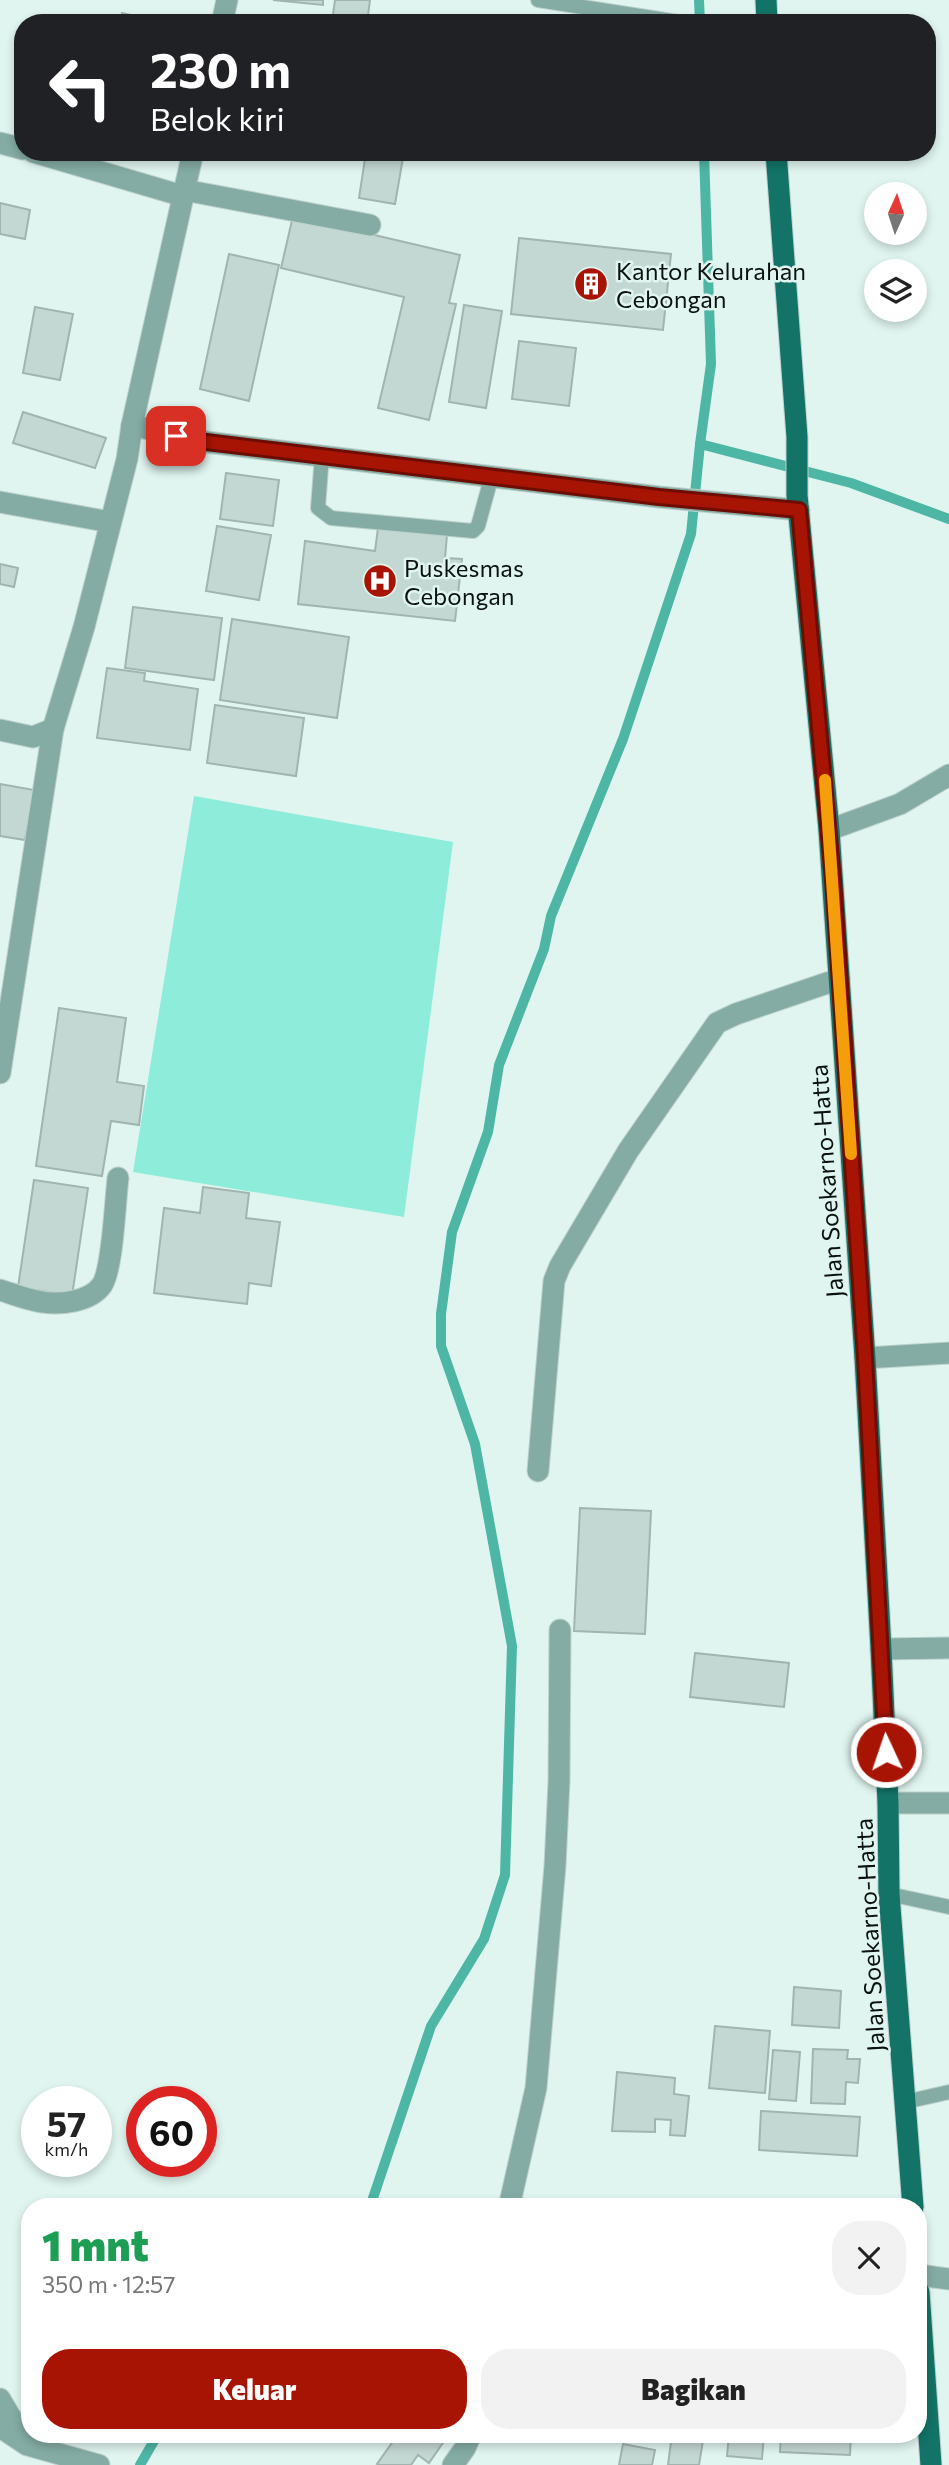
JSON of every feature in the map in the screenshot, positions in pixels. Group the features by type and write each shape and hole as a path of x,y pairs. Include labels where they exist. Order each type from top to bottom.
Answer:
{"main road":[{"name":"Jalan Soekarno-Hatta","path":"777,161 797,437 798,503 829,830 865,1358 881,1649 890,1894 912,2198"},
{"path":"927,2407 931,2465"}],"street":[{"path":"66,161 183,193 370,225"},
{"path":"0,1073 53,729 84,627 127,458 190,161"},
{"path":"132,425 198,441 659,497 798,503"},
{"path":"0,502 110,522"},
{"path":"0,730 33,737 53,729"},
{"path":"829,830 900,804 949,775"},
{"path":"538,1471 554,1281 560,1266 628,1151 718,1023 736,1014 839,979"},
{"path":"0,1290 41,1303 64,1302 86,1298 103,1284 109,1260 118,1178"},
{"path":"865,1358 949,1353"},
{"path":"511,2198 536,2088 555,1866 559,1781 560,1630"},
{"path":"881,1649 949,1648"},
{"path":"888,1803 949,1803"},
{"path":"927,2276 949,2279"},
{"path":"0,2399 21,2435"},
{"path":"0,2427 21,2441"},
{"path":"24,2443 99,2465"},
{"path":"453,2465 466,2443"}],"lane":[{"path":"538,0 628,14"},
{"path":"322,456 318,508 331,518 473,531 478,526 492,475"},
{"path":"890,1894 949,1907"},
{"path":"905,2102 949,2092"}],"green space":[{"path":"194,796 453,842 404,1217 133,1172"}],"building":[{"path":"273,0 323,0 323,5"},
{"path":"335,0 370,0 368,14 333,14"},
{"path":"365,161 402,161 395,204 359,198"},
{"path":"0,203 30,210 25,239 0,234"},
{"path":"293,216 460,255 449,303 456,304 429,420 378,408 404,297 281,268"},
{"name":"Kantor Kelurahan Cebongan","path":"519,238 671,254 663,330 511,314"},
{"path":"229,254 279,265 249,401 200,389"},
{"path":"464,305 502,311 486,408 449,402"},
{"path":"35,307 73,314 60,380 23,373"},
{"path":"519,341 576,348 569,406 512,399"},
{"path":"23,412 106,438 95,468 13,443"},
{"path":"226,473 279,480 273,526 220,519"},
{"path":"217,526 271,535 259,600 206,591"},
{"name":"Puskesmas Cebongan","path":"378,528 447,535 445,558 462,559 455,621 298,604 305,541 375,551"},
{"path":"0,564 18,568 14,587 0,584"},
{"path":"133,607 222,618 214,680 125,668"},
{"path":"232,619 349,637 337,718 220,700"},
{"path":"107,668 145,673 144,681 198,689 190,750 97,738"},
{"path":"215,705 304,718 296,776 207,763"},
{"path":"0,784 34,790 25,840 0,836"},
{"path":"59,1008 126,1018 117,1082 144,1086 139,1125 111,1121 102,1176 36,1166"},
{"path":"34,1180 88,1188 72,1296 18,1287"},
{"path":"203,1187 249,1193 246,1218 280,1222 271,1286 249,1283 247,1304 154,1293 164,1208 200,1213"},
{"path":"580,1508 651,1511 645,1634 574,1631"},
{"path":"695,1653 789,1663 784,1707 690,1697"},
{"path":"794,1987 841,1991 839,2028 792,2025"},
{"path":"715,2026 770,2031 765,2093 709,2088"},
{"path":"813,2049 848,2050 847,2059 860,2059 858,2083 846,2082 845,2104 811,2103"},
{"path":"773,2050 800,2052 796,2101 769,2099"},
{"path":"617,2072 675,2078 674,2094 689,2096 685,2136 670,2135 671,2120 655,2119 655,2132 612,2131"},
{"path":"761,2111 860,2117 857,2156 759,2150"},
{"path":"392,2443 443,2443 429,2463 418,2455 411,2465 377,2464"},
{"path":"671,2443 703,2443 699,2465 668,2465"},
{"path":"728,2443 763,2443 762,2459 727,2456"},
{"path":"780,2443 851,2443 850,2455 780,2452"},
{"path":"623,2444 655,2450 652,2465 619,2465"}],"waterway":[{"path":"699,0 700,14"},
{"path":"373,2198 431,2026 484,1939 505,1875 512,1646 475,1444 441,1346 441,1314 452,1232 488,1132 499,1065 544,949 551,916 623,739 691,534 711,364 704,161"},
{"path":"700,444 851,483 949,519"},
{"path":"140,2465 153,2443"}],"slow traffic":[{"path":"825,780 851,1154"}],"place":[{"name":"Kantor Kelurahan Cebongan","path":"591,284"},
{"name":"Puskesmas Cebongan","path":"380,581"}],"route":[{"path":"176,436 198,441 659,497 799,510 833,880 865,1358 886,1752"}]}
